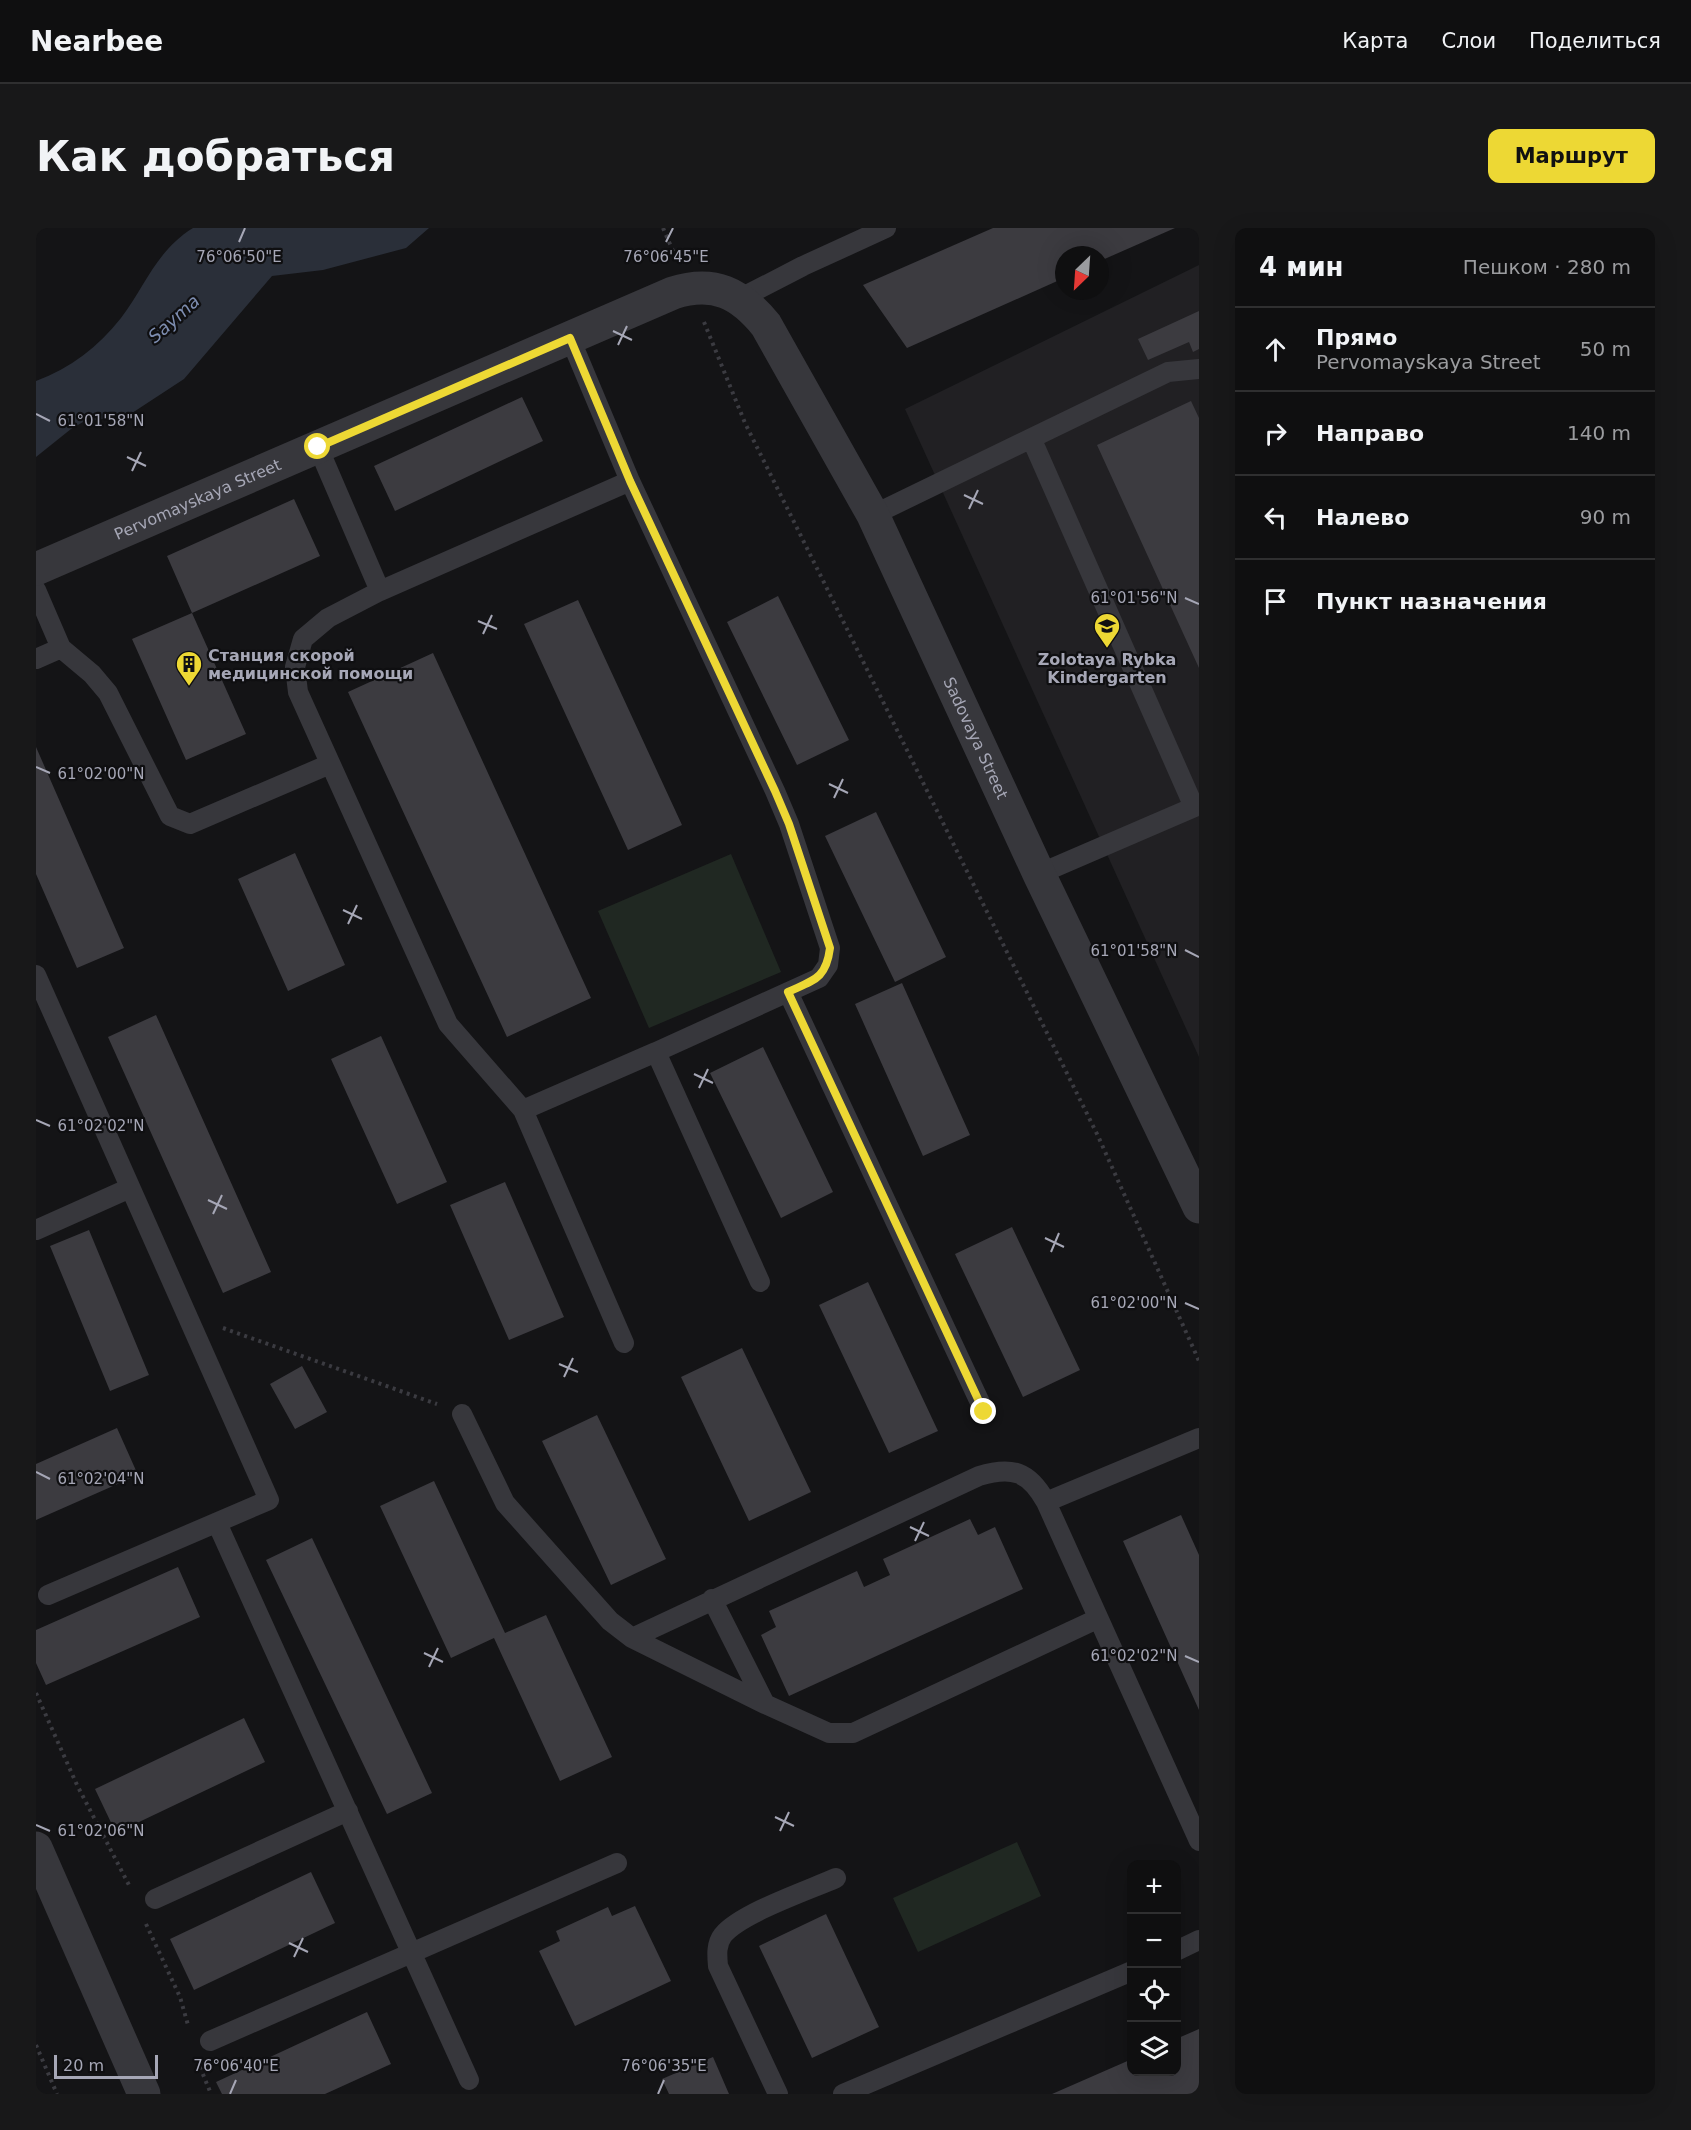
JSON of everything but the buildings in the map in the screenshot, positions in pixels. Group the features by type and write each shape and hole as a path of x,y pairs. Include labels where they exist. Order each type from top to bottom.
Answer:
{"street":[{"name":"Pervomayskaya Street","path":"36,569 690,288 706,286 732,295"},
{"name":"Sadovaya Street","path":"732,295 754,310 766,325 873,515 1039,874 1199,1207"},
{"path":"36,1848 144,2094"}],"lane":[{"path":"732,295 886,228"},
{"path":"523,1110 819,978 828,965 830,948 779,799 630,481 570,338"},
{"path":"873,515 1032,440 1168,372 1199,369"},
{"path":"1032,440 1196,806 1039,874"},
{"path":"318,447 380,591"},
{"path":"624,1343 523,1110 448,1024 298,692 295,667 303,639 328,618 380,591 630,481"},
{"path":"36,590 61,648 92,674 108,693 170,816 190,824 330,764"},
{"path":"36,659 61,648"},
{"path":"36,975 269,1500 48,1595"},
{"path":"788,992 984,1412"},
{"path":"656,1052 760,1282"},
{"path":"36,1230 130,1188"},
{"path":"462,1414 505,1503 610,1621 632,1638 829,1733 854,1732 1097,1619"},
{"path":"1046,1502 1199,1438"},
{"path":"632,1638 979,1476 999,1470 1027,1477 1037,1485 1046,1502 1199,1841"},
{"path":"217,1523 469,2080"},
{"path":"712,1599 765,1704"},
{"path":"155,1899 348,1811"},
{"path":"210,2041 412,1950 617,1863"},
{"path":"778,2094 718,1966 716,1950 722,1936 735,1923 836,1878"},
{"path":"1181,1949 1199,1940"},
{"path":"843,2094 1127,1973"}],"path":[{"path":"690,288 745,423 1098,1136 1199,1361"},
{"path":"187,1316 372,1380 462,1414"},
{"path":"36,2045 57,2094"}],"shaded area":[{"name":"Zolotaya Rybka Kindergarten","path":"1199,265 1199,1057 905,409"},
{"path":"731,854 781,972 649,1028 598,911"},
{"path":"1017,1842 1041,1896 918,1952 893,1898"}],"water":[{"name":"Sayma","path":"193,228 429,228 406,248 323,270 272,276 184,379 129,415 83,422 36,457 36,381 61,370 83,356 103,338 130,306 152,269 170,247"}],"place":[{"name":"Zolotaya Rybka Kindergarten","path":"1107,649"},
{"name":"Станция скорой медицинской помощи","path":"189,687"}],"route":[{"path":"318,447 570,338 630,481 789,824 830,948 828,965 819,978 788,992 984,1412"}]}
